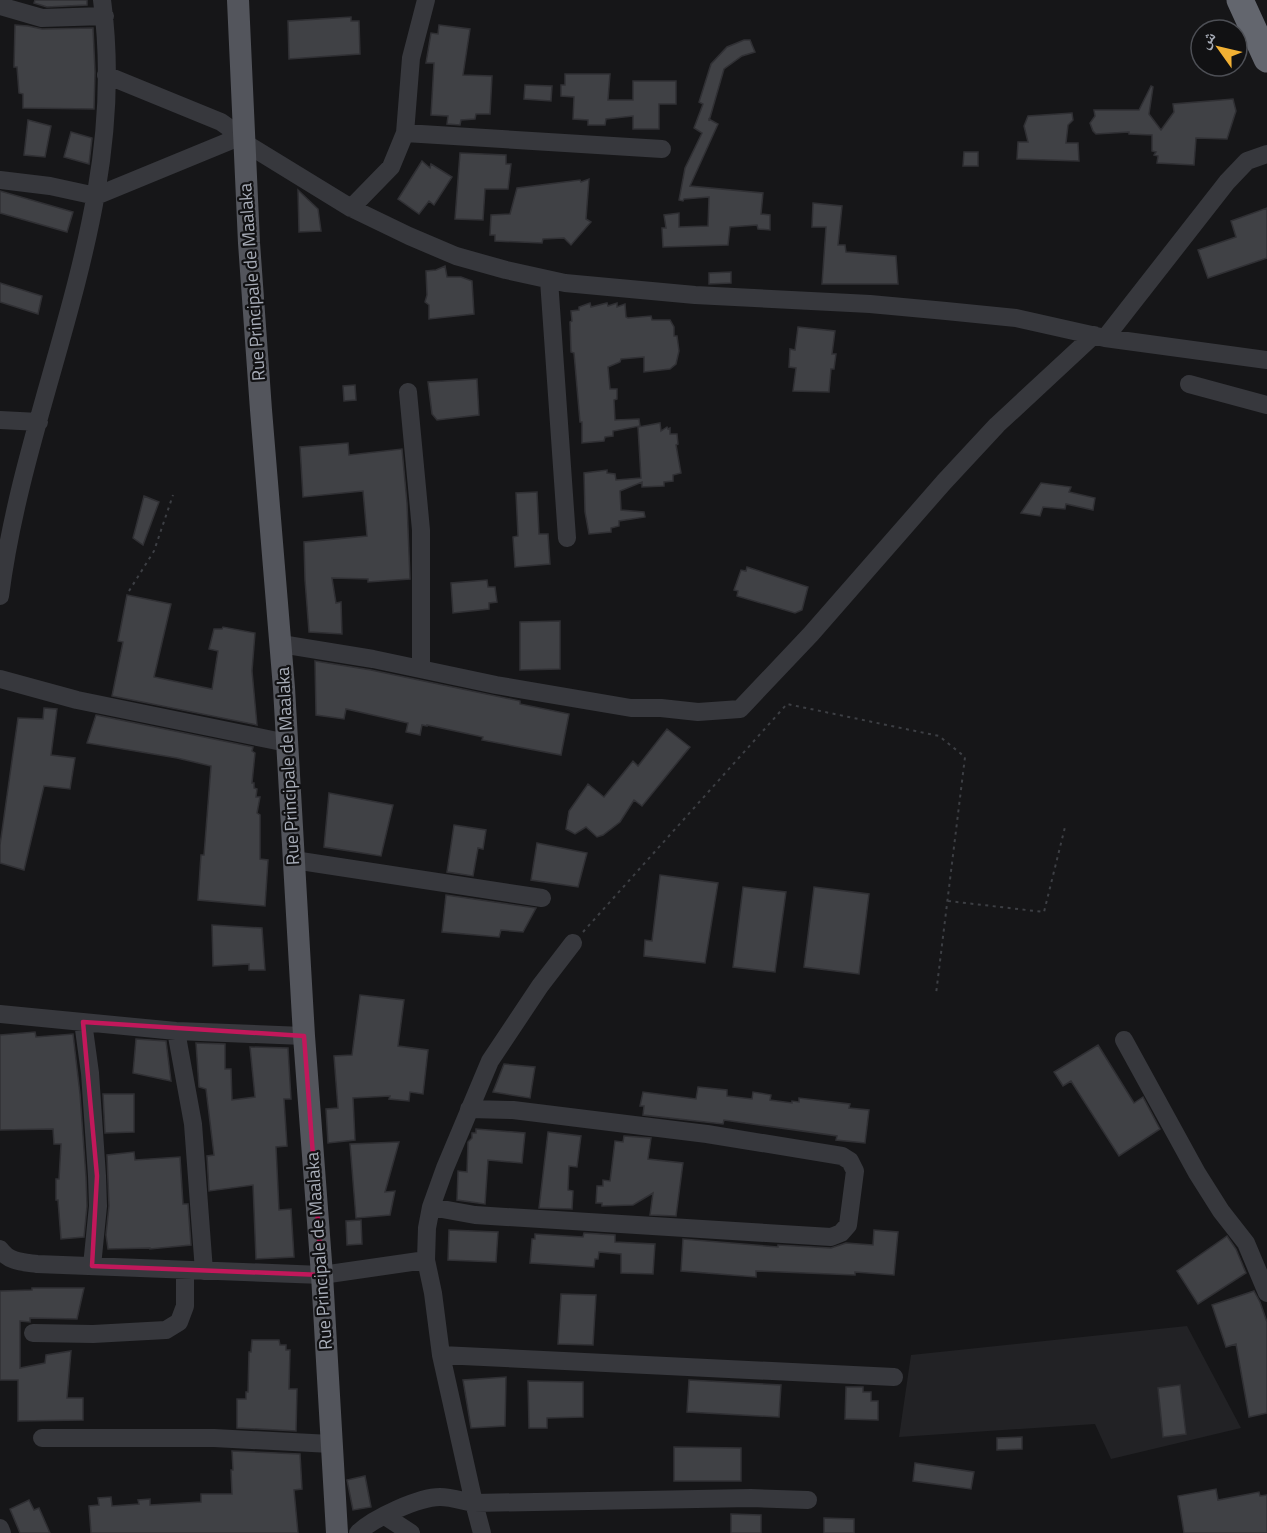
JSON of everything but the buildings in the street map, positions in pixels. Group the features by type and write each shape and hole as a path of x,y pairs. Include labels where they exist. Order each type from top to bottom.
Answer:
{"highway":[{"path":"1240,0 1267,59"}],"main road":[{"name":"Rue Principale de Maalaka","path":"238,0 240,139 281,644 337,1533"}],"street":[{"path":"351,208 391,167 405,133 411,58 426,0"},
{"path":"0,6 42,18"},
{"path":"0,15 42,18 103,8 106,75 104,150 85,252 20,491 0,596"},
{"path":"106,75 221,122 240,139 351,208 382,224 456,256 549,280 695,295 870,304 1016,318 1100,336 1267,360"},
{"path":"405,133 662,149"},
{"path":"0,180 51,186 96,196 240,139"},
{"path":"281,644 631,708 698,712 740,709 811,634 997,425 1100,336 1227,182 1247,161 1267,154"},
{"path":"549,280 567,538"},
{"path":"1189,384 1267,405"},
{"path":"408,392 422,530 421,669"},
{"path":"0,420 39,422"},
{"path":"0,679 77,700 287,743"},
{"path":"294,860 542,898"},
{"path":"482,1533 441,1355 426,1260 427,1228 431,1207 445,1168 490,1061 540,986 573,943"},
{"path":"0,1014 176,1031 304,1036"},
{"path":"83,1022 90,1073 97,1176 98,1206 92,1266"},
{"path":"33,1333 93,1334 166,1329 179,1322 195,1270 193,1124 176,1031"},
{"path":"1124,1041 1197,1173 1221,1211 1246,1242 1267,1293"},
{"path":"431,1207 475,1215 831,1237 841,1233 848,1224 855,1171 850,1161 842,1156 696,1132 513,1110 470,1109"},
{"path":"0,1249 4,1255 15,1261 322,1275 426,1260"},
{"path":"441,1355 894,1377"},
{"path":"42,1438 214,1438 331,1444"},
{"path":"358,1533 363,1527 419,1501 440,1497 474,1503 718,1499 807,1500"},
{"path":"386,1516 411,1533"},
{"path":"0,1528 2,1533"}],"path":[{"path":"129,591 154,551 174,495"},
{"path":"573,943 787,704 939,736 965,757 936,994"},
{"path":"948,901 1044,912 1065,827"}],"highlighted area":[{"path":"83,1022 304,1036 322,1275 92,1266 97,1176"}],"shaded area":[{"path":"1187,1326 1241,1428 1111,1459 1095,1424 899,1437 911,1355"}]}
